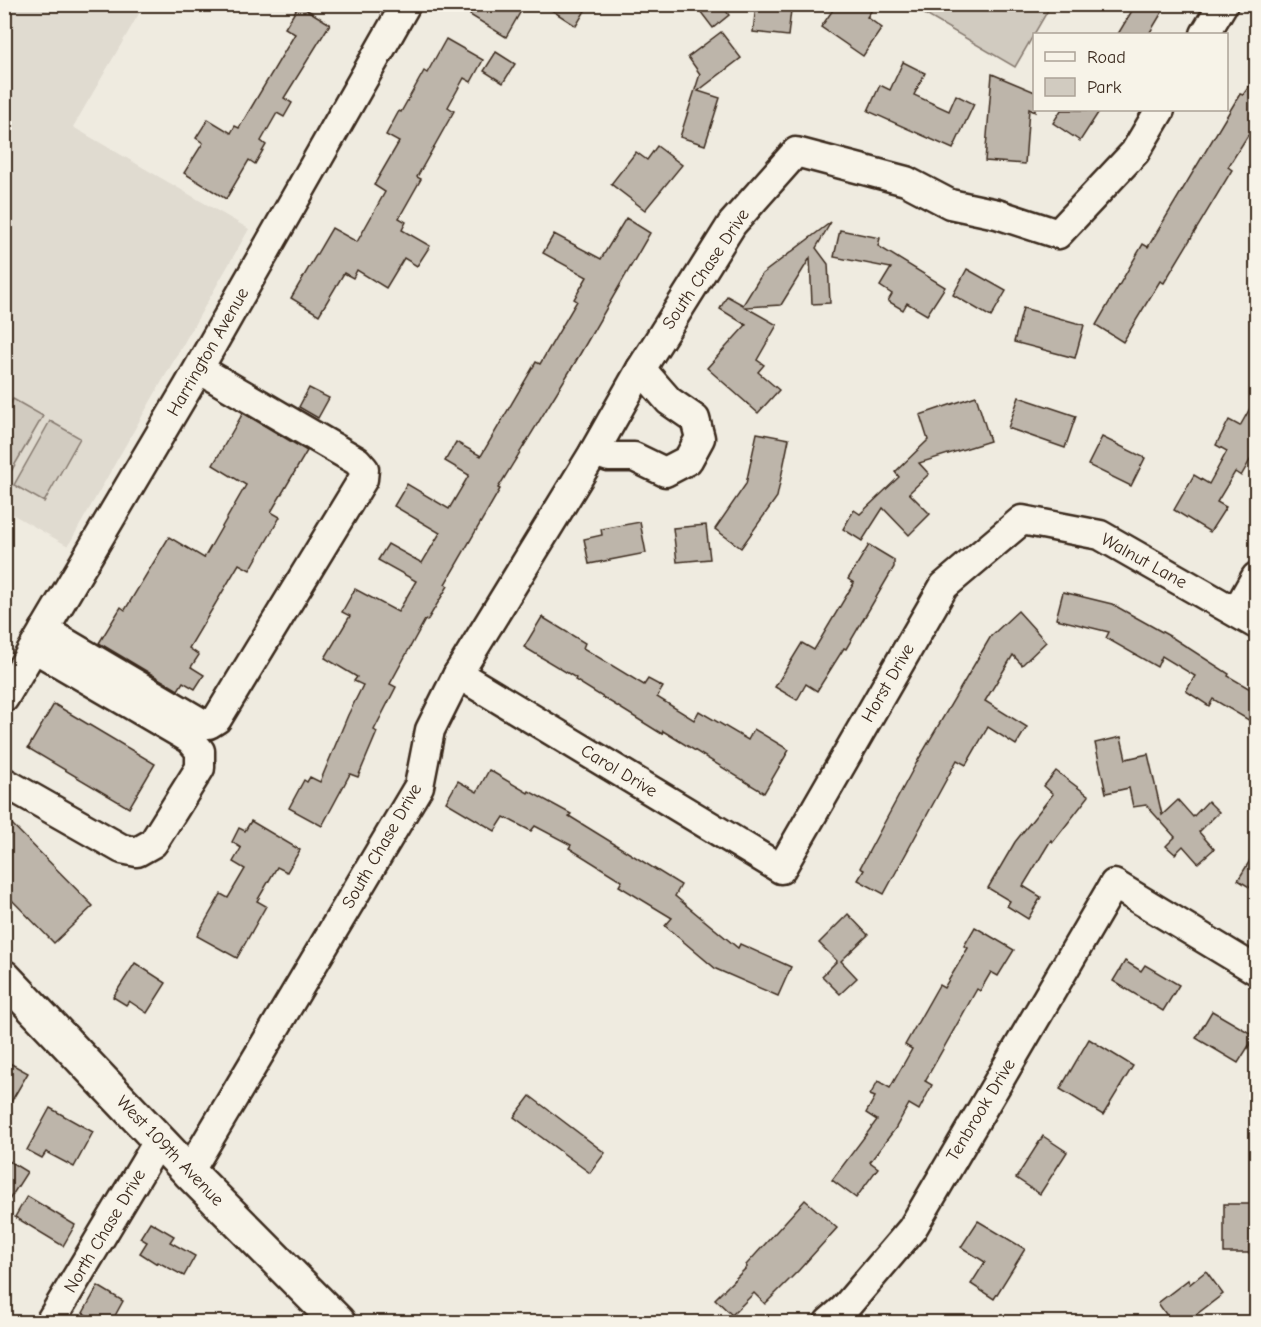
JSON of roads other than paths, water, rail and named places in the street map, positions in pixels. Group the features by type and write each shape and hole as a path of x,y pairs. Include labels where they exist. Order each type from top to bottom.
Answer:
{"main road":[{"name":"West 109th Avenue","path":"4,977 189,1172 338,1323"}],"street":[{"name":"Harrington Avenue","path":"4,698 199,369 406,4"},
{"path":"1206,33 1223,4"},
{"name":"South Chase Drive","path":"189,1172 419,786 430,730 458,674 732,224 796,152 906,181 950,204 997,214 1058,234 1136,152 1159,111"},
{"path":"39,639 200,722 209,724 217,719 363,479 364,469 357,461 199,369"},
{"path":"594,452 609,457 634,457 665,472 688,460 700,438 695,419 669,401 642,369"},
{"name":"Walnut Lane","path":"1022,520 1100,535 1246,618"},
{"name":"Horst Drive","path":"781,869 944,586 1022,520"},
{"path":"1246,618 1257,577"},
{"path":"4,782 122,849 137,852 153,843 200,768 200,751 190,739 39,639"},
{"name":"Carol Drive","path":"458,674 781,869"},
{"name":"Tenbrook Drive","path":"828,1323 844,1309 912,1229 1114,884 1257,970"},
{"name":"North Chase Drive","path":"50,1323 159,1140"}]}
